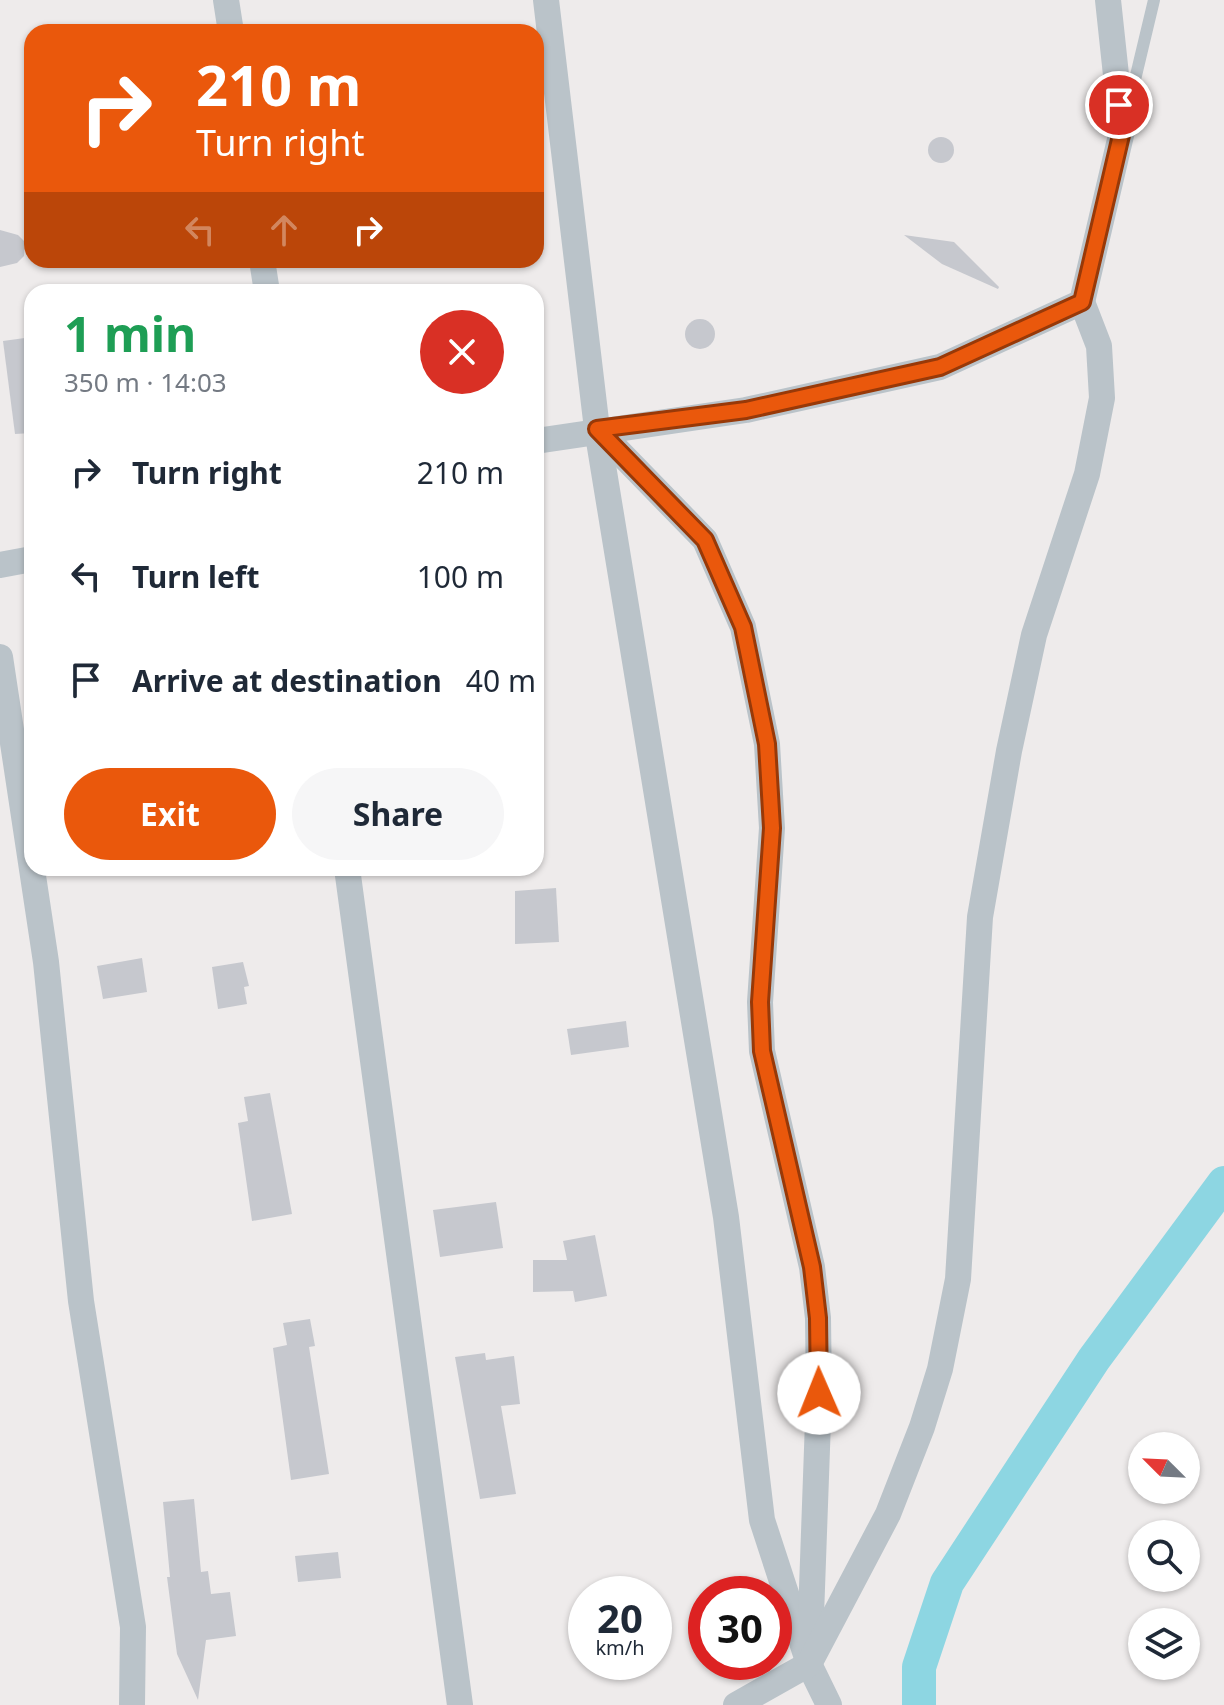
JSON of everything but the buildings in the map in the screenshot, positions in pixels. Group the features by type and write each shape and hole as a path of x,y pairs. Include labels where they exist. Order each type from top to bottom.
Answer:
{"street":[{"path":"226,0 230,24"},
{"path":"546,0 597,429 726,1217 762,1520 809,1664 829,1705"},
{"path":"736,1705 809,1664 888,1514 922,1427 940,1369 958,1279 980,917 1009,751 1034,635 1087,474 1102,398 1099,346 1082,302 1122,131 1108,0"},
{"path":"544,439 597,429 746,410 940,367 1082,302"},
{"path":"597,429 705,540 743,627 767,744 772,828 760,1002 762,1051 812,1267 818,1318 819,1393 809,1664"},
{"path":"0,565 24,560"},
{"path":"0,657 24,816"},
{"path":"33,876 46,962 81,1301 133,1627 132,1705"},
{"path":"348,876 460,1705"}],"lane":[{"path":"1122,131 1154,0"}],"waterway":[{"path":"919,1705 919,1667 947,1583 1094,1359 1224,1183"}],"route":[{"path":"819,1393 818,1318 812,1267 762,1051 760,1002 772,828 767,744 743,627 705,540 597,429 746,410 940,367 1082,302 1122,131 1119,105"}]}
